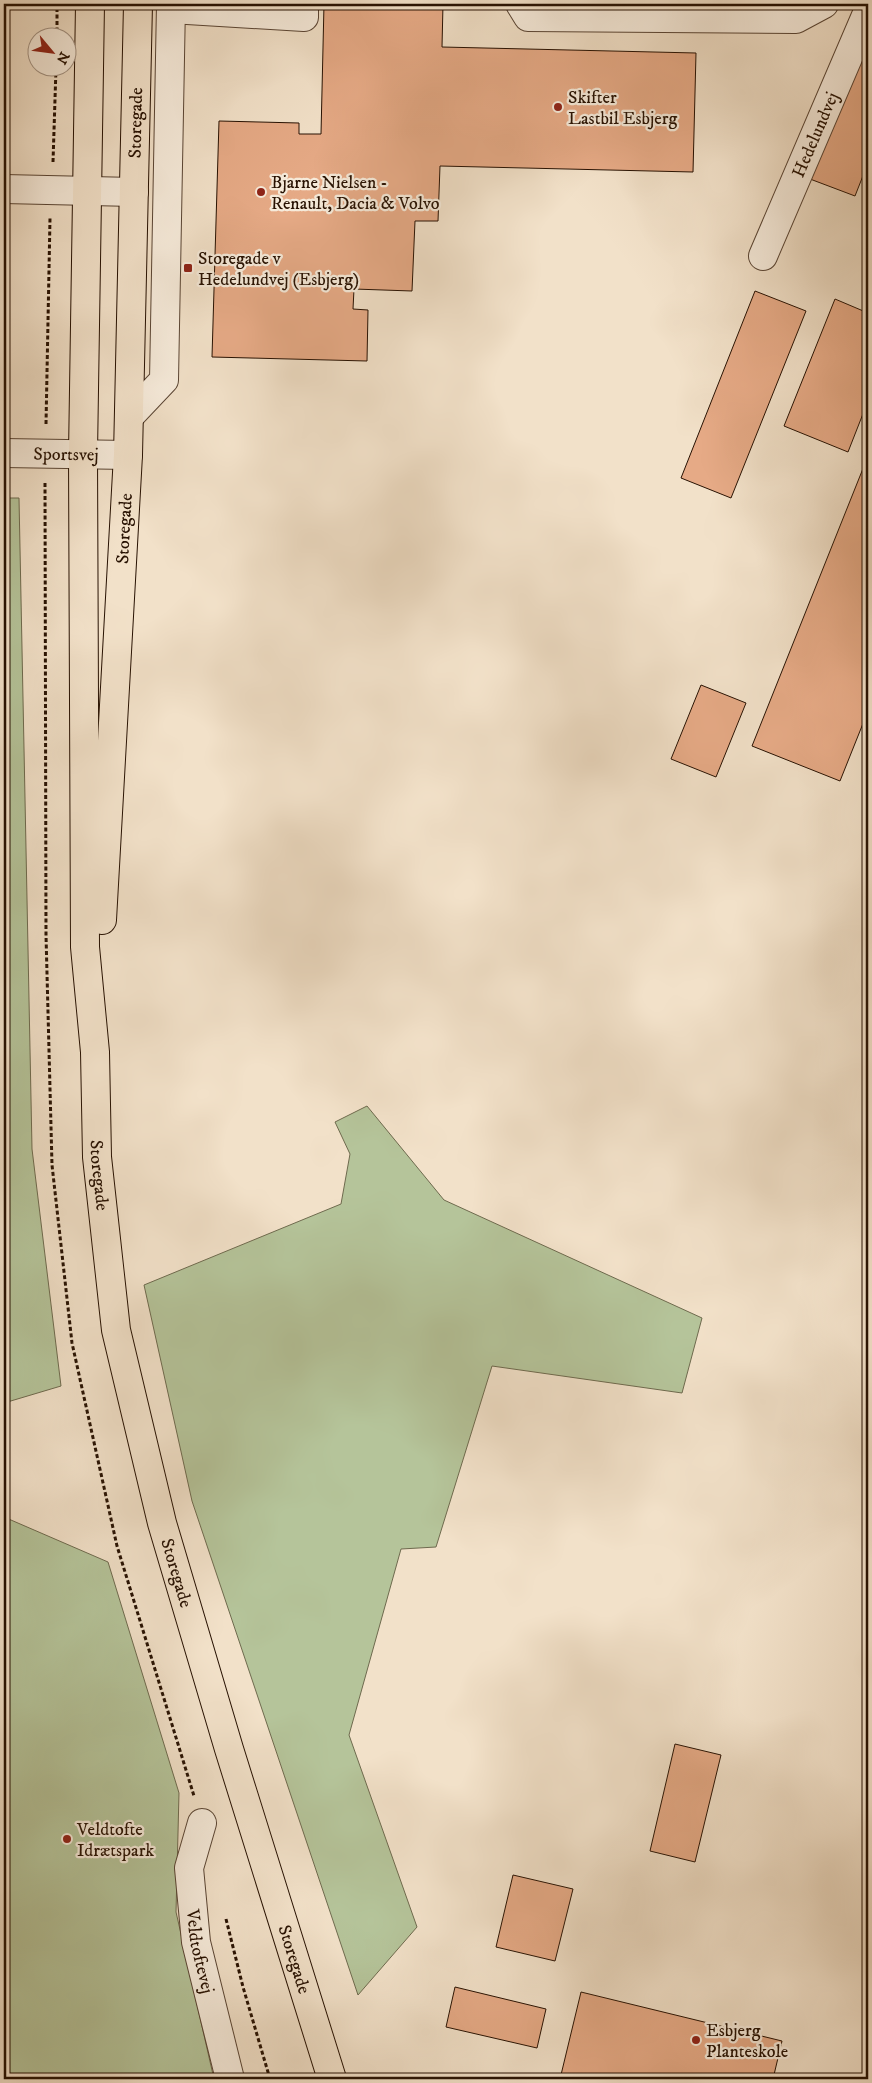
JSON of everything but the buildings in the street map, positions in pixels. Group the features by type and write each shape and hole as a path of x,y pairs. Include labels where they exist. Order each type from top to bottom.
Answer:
{"main road":[{"name":"Storegade","path":"90,4 83,454 85,947 95,1052"},
{"name":"Storegade","path":"138,4 128,455 95,1052 97,1157 116,1330 162,1523 232,1758 332,2079"}],"street":[{"path":"129,417 164,380 171,7 304,17 304,4"},
{"path":"520,4 528,17 796,19 824,4"},
{"name":"Hedelundvej","path":"763,256 868,11"},
{"path":"4,189 134,192"},
{"name":"Sportsvej","path":"4,452 128,455"},
{"name":"Veldtoftevej","path":"202,1823 189,1868 196,1942 230,2079"}],"path":[{"path":"57,4 57,28"}],"green space":[{"path":"4,498 19,498 32,1149 61,1386 4,1403"},
{"path":"367,1106 444,1200 702,1318 682,1393 492,1366 436,1547 401,1549 349,1735 417,1927 358,1995 192,1501 144,1285 341,1204 350,1154 335,1122"},
{"name":"Veldtofte Idrætspark","path":"4,1517 108,1562 179,1793 176,1912 214,2079 4,2079"}],"place":[{"name":"Skifter Lastbil Esbjerg","path":"558,107"},
{"name":"Bjarne Nielsen - Renault, Dacia & Volvo","path":"261,192"},
{"name":"Storegade v Hedelundvej (Esbjerg)","path":"188,268"},
{"name":"Veldtofte Idrætspark","path":"67,1839"},
{"name":"Esbjerg Planteskole","path":"696,2040"}]}
